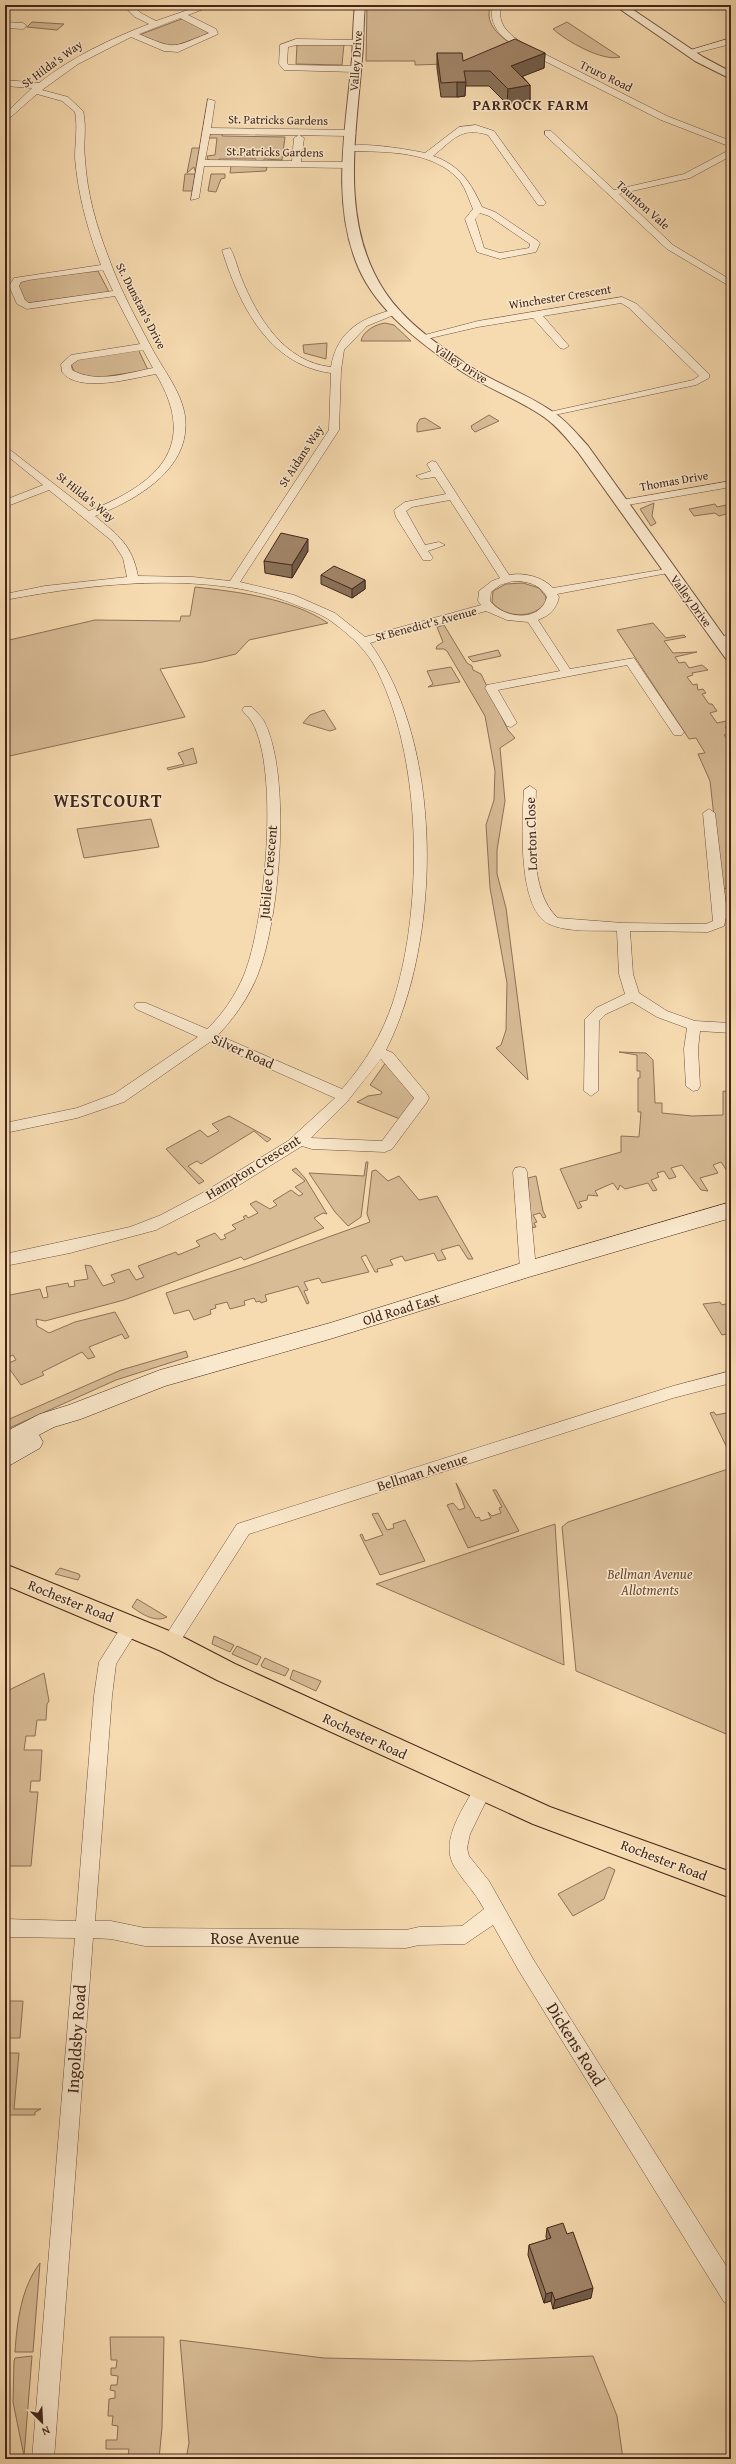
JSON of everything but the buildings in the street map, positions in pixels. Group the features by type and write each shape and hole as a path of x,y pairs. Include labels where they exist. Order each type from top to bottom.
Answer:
{"main road":[{"name":"Old Road East","path":"5,1442 48,1420 73,1413 132,1388 168,1376 330,1331 528,1269 731,1210"},
{"name":"Old Road East","path":"5,1458 59,1427 73,1413"},
{"name":"Rochester Road","path":"5,1574 170,1642 226,1672 542,1816 731,1886"}],"street":[{"path":"127,5 138,15 156,24"},
{"name":"St Hilda's Way","path":"5,119 34,90 73,62 98,47 210,5"},
{"name":"Valley Drive","path":"360,5 350,148 348,203 353,237 368,274 380,294 396,312 422,337 462,368 549,414 582,449 622,503 668,570 725,639 731,656"},
{"name":"Truro Road","path":"497,5 495,14 498,25 508,37 522,46 664,118 731,144"},
{"path":"619,5 688,52 731,76"},
{"path":"132,34 167,50 178,49 214,34 213,31 180,15"},
{"path":"5,25 24,26"},
{"path":"688,52 731,41"},
{"path":"355,69 287,68 283,64 284,46 296,42 358,42"},
{"path":"5,83 34,90"},
{"path":"5,89 34,90"},
{"name":"St. Dunstan's Drive","path":"34,90 65,100 79,111 84,189 90,218 107,267 118,293 159,370 180,415 180,435 174,453 159,473 141,488 113,506 89,516"},
{"name":"St. Patricks Gardens","path":"194,198 211,101"},
{"path":"426,157 461,126 474,128 493,134 542,203"},
{"name":"St. Patricks Gardens","path":"206,131 351,133"},
{"name":"Taunton Vale","path":"548,133 670,247 731,284"},
{"path":"296,165 299,138"},
{"path":"350,148 385,150 426,157 446,165 461,177 478,209 492,214 535,243 533,250 503,257 488,255 480,250 470,219 478,209"},
{"path":"611,193 687,176 731,152"},
{"name":"St.Patricks Gardens","path":"200,163 349,165"},
{"path":"227,250 232,268 256,318 287,354 320,369 336,370"},
{"path":"107,267 17,280 14,286 21,302 27,306 118,293"},
{"name":"Winchester Crescent","path":"422,337 473,325 624,301 635,308 704,376 696,382 549,414"},
{"name":"St Aidans Way","path":"234,583 334,430 336,370 339,350 347,338 363,324 377,317 396,312"},
{"path":"535,314 564,346"},
{"path":"146,346 75,357 66,364 67,372 76,378 93,381 159,370"},
{"name":"St Hilda's Way","path":"5,449 116,539 129,558 133,579"},
{"path":"421,476 435,469 506,579 535,581 551,592 553,600 549,608 542,614 532,618 567,673"},
{"name":"Thomas Drive","path":"622,503 731,484"},
{"path":"5,504 52,486"},
{"path":"439,546 424,554 402,517 401,509 409,504 453,496"},
{"path":"551,592 668,570"},
{"name":"Hampton Crescent","path":"5,597 64,585 133,579 234,583 313,607 337,619 363,641 374,655 386,679 399,713 412,763 421,849 417,918 410,959 400,1000 378,1052 344,1096 300,1140 226,1187 149,1227 51,1253 5,1260"},
{"name":"St Benedict's Avenue","path":"506,579 492,584 485,591 483,598 488,607 506,617 532,618"},
{"name":"St Benedict's Avenue","path":"363,641 488,607"},
{"path":"511,723 492,688 630,661 678,732"},
{"name":"Jubilee Crescent","path":"5,1128 62,1118 119,1098 182,1057 208,1036 227,1017 250,978 262,939 270,889 273,814 262,732 258,722 248,710"},
{"name":"Lorton Close","path":"530,790 528,833 532,875 540,910 554,922 623,927 708,928 719,923 720,913 709,813"},
{"path":"623,927 626,974 633,996 662,1014 694,1026 731,1028"},
{"path":"591,1091 592,1019 601,1011 633,996"},
{"name":"Silver Road","path":"141,1006 344,1096"},
{"path":"693,1086 691,1049 694,1026"},
{"path":"300,1140 319,1145 380,1148 387,1145 422,1098 388,1056 378,1052"},
{"path":"520,1172 528,1269"},
{"name":"Bellman Avenue","path":"170,1642 243,1529 673,1392 731,1377"},
{"name":"Ingoldsby Road","path":"43,2459 106,1670 110,1658 130,1626"},
{"name":"Dickens Road","path":"483,1789 463,1827 458,1848 463,1863 496,1910 526,1964 731,2294"},
{"name":"Rose Avenue","path":"5,1928 123,1931 145,1937 209,1938 224,1936 406,1939 419,1936 465,1935 496,1910"}],"green space":[{"path":"367,5 491,5 489,17 493,27 496,32 510,43 478,63 415,65 415,61 366,61"},
{"path":"184,18 210,33 172,47 139,35"},
{"path":"32,22 64,24 57,30 27,27"},
{"path":"567,22 620,57 613,58 595,54 575,44 553,29"},
{"path":"297,44 344,44 342,65 296,64"},
{"path":"223,132 222,136 285,137 282,160 264,159 263,163 255,163 256,159 219,159 219,162 208,160 207,156 215,155 217,138 209,138 210,134"},
{"path":"192,148 200,148 196,174 194,167 187,173"},
{"path":"231,166 267,167 266,171 230,173"},
{"path":"185,174 196,174 194,191 183,191"},
{"path":"211,174 225,174 225,178 221,179 216,192 208,191"},
{"path":"98,271 109,292 29,303 25,301 17,284 29,279"},
{"path":"385,323 394,325 411,341 361,341 362,337 367,331"},
{"path":"327,343 326,359 304,353 303,345"},
{"path":"138,349 148,370 102,377 76,376 71,364 78,359"},
{"path":"489,415 499,421 475,432 472,429 471,426"},
{"path":"425,418 441,428 417,432 417,424 420,419"},
{"path":"654,503 652,516 656,523 651,526 640,509"},
{"path":"715,504 717,507 726,505 730,513 719,516 715,513 694,516 689,509"},
{"path":"523,583 539,588 546,597 546,602 541,608 534,612 519,615 504,611 492,602 493,591 506,584"},
{"path":"195,587 229,591 281,602 313,614 328,623 249,640 236,654 203,662 160,669 185,717 5,757 5,641 95,620 180,621 181,616 190,616"},
{"path":"653,623 666,638 684,635 686,637 664,641 673,653 697,652 675,657 679,663 685,662 689,668 702,665 708,670 692,673 693,675 687,677 693,685 697,684 698,690 703,689 706,693 702,694 709,704 712,704 717,711 710,713 717,723 731,720 731,726 725,727 730,734 724,735 728,741 731,741 731,743 727,744 731,751 731,889 722,888 710,781 698,754 705,753 696,738 689,739 617,630"},
{"path":"444,625 467,663 472,666 473,670 481,674 508,730 515,738 500,748 505,801 497,850 497,874 506,908 528,1080 496,1048 501,1045 506,1030 507,983 490,888 486,825 494,800 495,771 485,716 447,651 444,649 436,649 437,646 443,642 437,627"},
{"path":"498,650 501,656 473,662 468,657"},
{"path":"451,667 460,682 428,687 433,684 427,671"},
{"path":"324,710 336,729 330,731 303,723 310,715"},
{"path":"193,748 197,763 168,770 167,768 184,764 178,753"},
{"path":"151,819 159,847 84,858 77,829"},
{"path":"619,1052 646,1053 653,1060 655,1103 662,1103 662,1113 692,1116 723,1115 723,1091 731,1092 731,1163 726,1164 731,1172 731,1177 721,1162 713,1165 718,1173 700,1178 708,1191 701,1190 682,1165 671,1168 676,1177 669,1179 664,1171 657,1173 659,1177 651,1180 657,1190 653,1191 648,1183 625,1189 620,1185 618,1190 613,1183 595,1191 598,1196 588,1195 587,1200 579,1202 582,1207 578,1209 560,1169 621,1152 621,1136 639,1137 641,1112 638,1112 638,1078 640,1078 640,1071 637,1071 637,1055"},
{"path":"386,1062 417,1097 400,1119 357,1102 368,1096 381,1094 382,1092 370,1085"},
{"path":"229,1116 271,1139 267,1142 254,1131 201,1164 197,1161 188,1166 204,1181 199,1184 166,1149 200,1130 208,1137 219,1131 212,1124"},
{"path":"366,1162 368,1162 361,1217 348,1226 335,1212 309,1173 364,1176"},
{"path":"296,1168 305,1178 327,1214 323,1213 314,1218 324,1228 244,1260 241,1257 124,1300 45,1321 36,1319 37,1326 49,1333 75,1322 115,1312 129,1337 125,1339 122,1334 89,1347 95,1357 88,1359 82,1352 42,1372 44,1375 21,1385 6,1364 16,1360 13,1355 5,1359 5,1353 7,1352 5,1296 40,1289 43,1298 48,1297 46,1287 68,1283 69,1287 75,1286 74,1281 88,1279 85,1265 91,1266 103,1286 115,1282 111,1275 129,1269 136,1280 144,1277 138,1266 176,1252 178,1255 200,1246 196,1241 215,1233 221,1240 226,1238 224,1235 236,1229 232,1225 245,1219 243,1217 246,1215 248,1218 258,1213 250,1204 256,1201 270,1209 277,1205 273,1201 291,1190 299,1196 303,1194 295,1187 305,1181 292,1170"},
{"path":"376,1170 388,1181 399,1176 419,1200 437,1196 473,1259 468,1259 459,1245 441,1250 446,1259 438,1261 434,1253 405,1261 402,1256 390,1260 393,1265 377,1269 378,1272 375,1272 366,1255 361,1257 369,1272 322,1283 319,1278 304,1282 308,1290 304,1291 309,1303 307,1304 298,1286 265,1295 267,1301 261,1303 260,1301 256,1302 254,1298 244,1301 245,1305 230,1309 227,1302 215,1305 216,1308 210,1310 211,1314 194,1320 189,1310 174,1314 166,1293 248,1266 370,1222 367,1214 372,1171"},
{"path":"536,1176 543,1211 546,1217 543,1218 540,1213 533,1215 537,1222 534,1223 536,1227 530,1228 528,1178"},
{"path":"731,1297 731,1333 722,1335 703,1304 720,1302 722,1305 729,1303 727,1300"},
{"path":"186,1351 188,1357 116,1380 5,1430 5,1421 121,1370"},
{"path":"714,1412 716,1415 731,1412 731,1456 710,1413"},
{"name":"Bellman Avenue Allotments","path":"731,1468 731,1736 576,1671 562,1527 568,1522"},
{"path":"456,1483 476,1518 479,1517 481,1521 491,1518 488,1512 492,1516 501,1513 499,1508 502,1507 493,1490 496,1490 519,1531 468,1548 447,1505 453,1503 459,1510 465,1508"},
{"path":"378,1513 387,1530 394,1528 393,1524 405,1520 425,1561 380,1575 360,1535 362,1534 365,1541 383,1535 372,1514"},
{"path":"555,1524 564,1665 376,1584"},
{"path":"60,1568 79,1574 80,1576 78,1580 55,1574"},
{"path":"137,1599 167,1617 158,1619 149,1617 140,1612 132,1607"},
{"path":"214,1636 234,1645 230,1652 212,1644"},
{"path":"237,1646 261,1657 257,1665 232,1654"},
{"path":"265,1658 289,1669 285,1676 262,1667 261,1665"},
{"path":"293,1670 321,1681 316,1691 290,1679"},
{"path":"44,1673 49,1701 47,1704 46,1720 37,1720 35,1736 26,1736 24,1750 42,1750 40,1781 31,1781 30,1792 38,1792 31,1866 5,1866 5,1692"},
{"path":"609,1867 615,1870 604,1899 573,1916 558,1894"},
{"path":"5,2001 23,2001 20,2038 5,2038"},
{"path":"5,2053 19,2053 14,2109 41,2109 35,2112 35,2115 5,2115"},
{"path":"40,2263 33,2352 15,2352 17,2329 24,2294 28,2283"},
{"path":"110,2337 164,2337 162,2428 159,2459 113,2459 114,2456 128,2456 129,2449 106,2449 106,2440 117,2440 118,2426 112,2425 113,2416 108,2416 109,2399 115,2398 115,2391 110,2390 111,2385 117,2385 118,2376 111,2375 111,2368 116,2368 117,2360 111,2360"},
{"path":"180,2340 324,2358 471,2361 593,2356 617,2416 623,2459 186,2459 189,2443"},
{"path":"32,2356 24,2456 13,2402 14,2361 15,2358"}],"district":[{"name":"PARROCK FARM","path":"531,105"},
{"name":"WESTCOURT","path":"108,801"}]}
